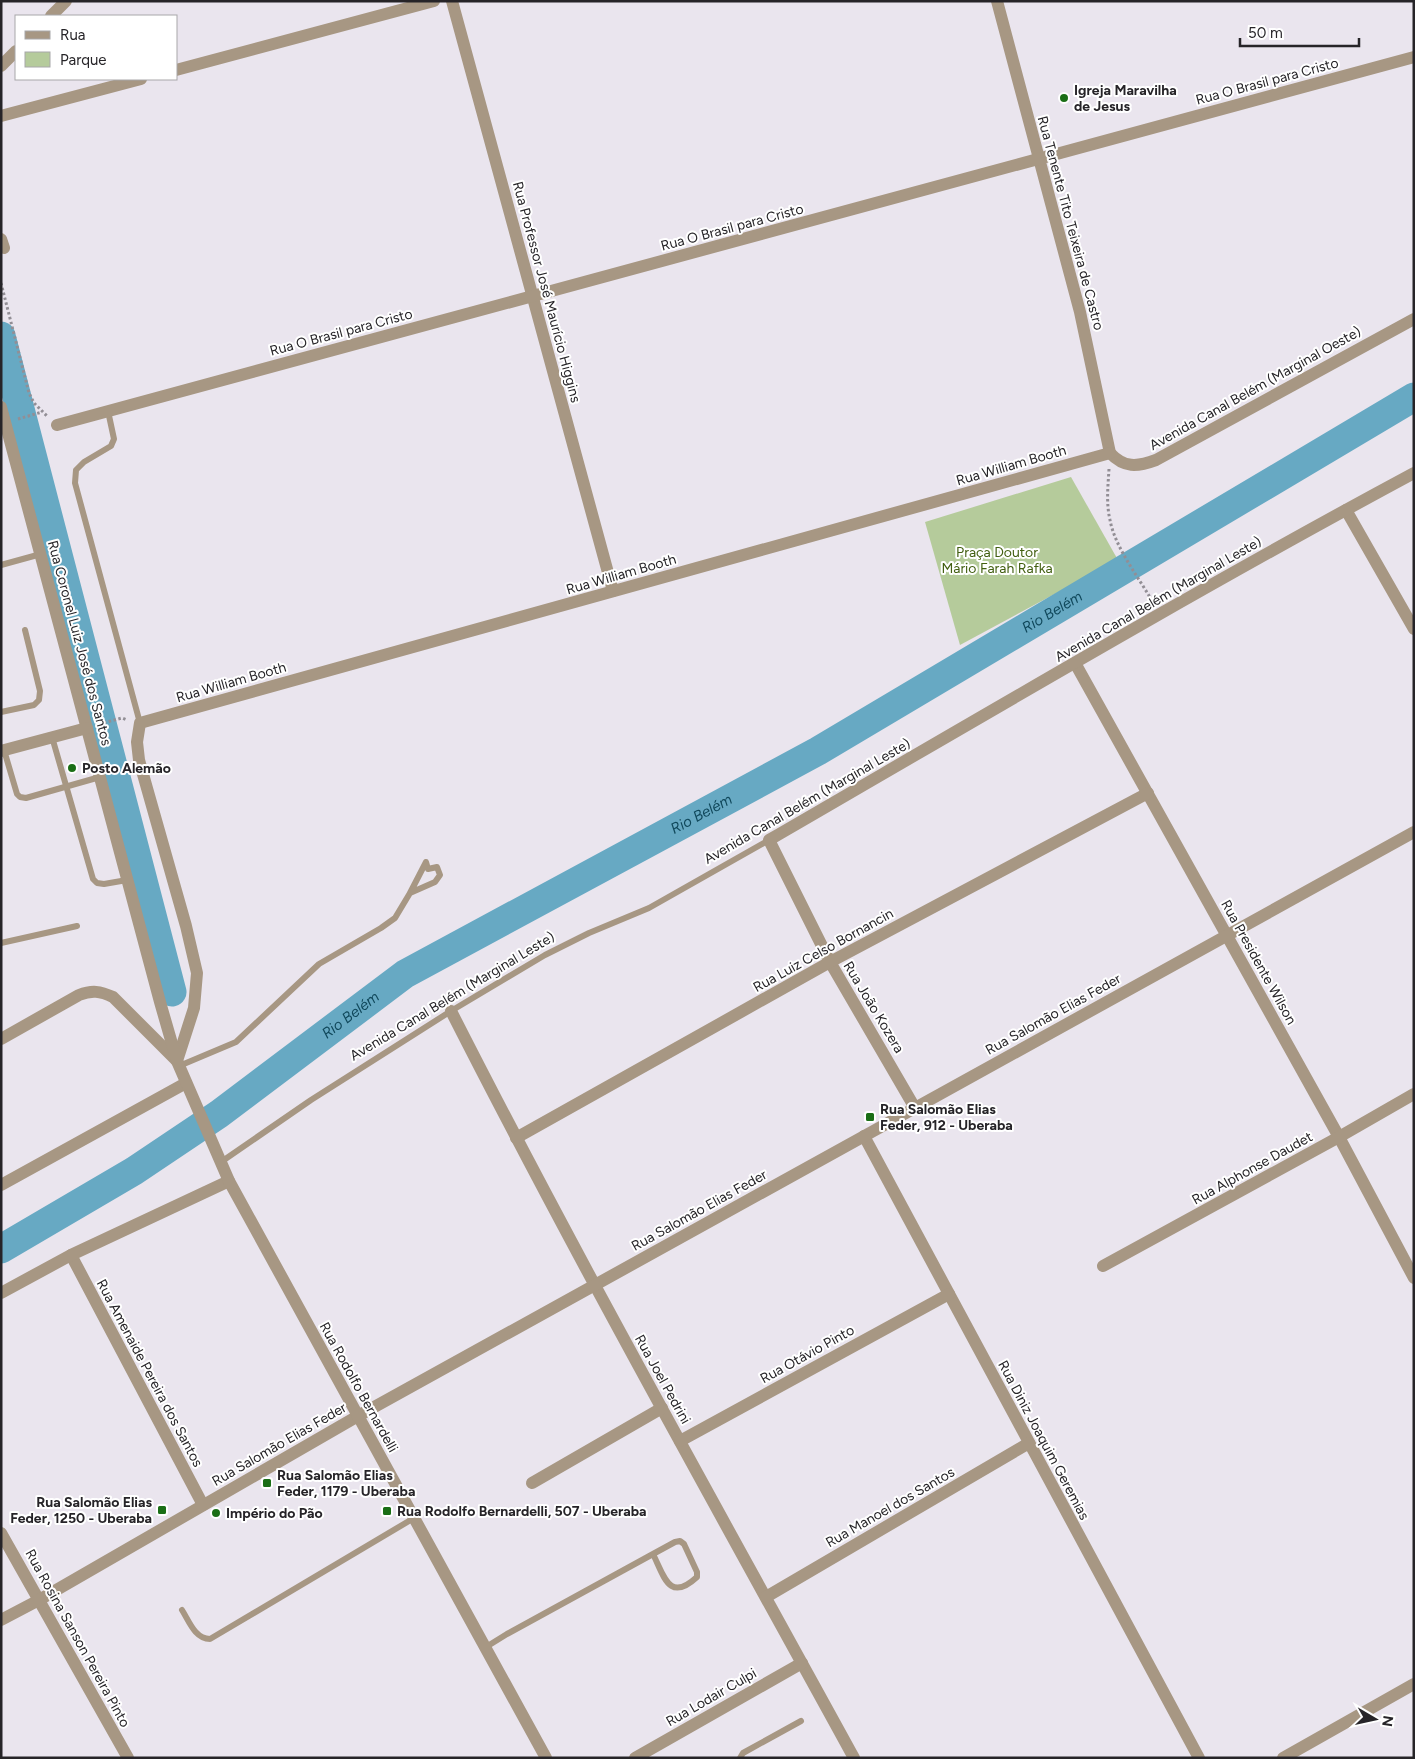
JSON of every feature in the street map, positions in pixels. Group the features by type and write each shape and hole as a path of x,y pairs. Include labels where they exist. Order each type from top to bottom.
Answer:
{"street":[{"path":"52,15 66,1"},
{"path":"178,69 434,1"},
{"name":"Rua Professor José Maurício Higgins","path":"452,1 613,591"},
{"name":"Rua Tenente Tito Teixeira de Castro","path":"997,1 1080,312 1110,453"},
{"path":"1,66 15,52"},
{"name":"Rua O Brasil para Cristo","path":"57,425 1414,57"},
{"path":"1,116 137,80"},
{"name":"Avenida Canal Belém (Marginal Oeste)","path":"1110,453 1118,462 1131,465 1144,464 1156,460 1414,319"},
{"name":"Rua Coronel Luiz José dos Santos","path":"1,407 5,427 90,727 100,777 178,1063 220,1162"},
{"name":"Rua William Booth","path":"140,723 1110,453"},
{"name":"Avenida Canal Belém (Marginal Leste)","path":"769,840 1075,662 1414,473"},
{"path":"1346,510 1414,629"},
{"name":"Rua Presidente Wilson","path":"1075,662 1339,1137 1414,1278"},
{"path":"1,1039 79,995 90,991 103,992 113,997 178,1063 194,1008 197,973 186,926 139,760 140,723"},
{"path":"3,750 90,727"},
{"name":"Rua Luiz Celso Bornancin","path":"516,1138 830,962 1148,793"},
{"name":"Rua Salomão Elias Feder","path":"1,1620 40,1600 358,1416 1414,832"},
{"name":"Rua João Kozera","path":"769,840 830,962 915,1108"},
{"name":"Rua Joel Pedrini","path":"452,1011 516,1138 594,1285 854,1758"},
{"path":"1,1185 186,1083"},
{"name":"Rua Alphonse Daudet","path":"1103,1266 1414,1094"},
{"name":"Rua Diniz Joaquim Geremias","path":"864,1136 1199,1758"},
{"name":"Rua Rodolfo Bernardelli","path":"220,1162 546,1758"},
{"path":"1,1293 70,1256 229,1181"},
{"name":"Rua Amenaide Pereira dos Santos","path":"70,1256 203,1505"},
{"name":"Rua Otávio Pinto","path":"680,1441 949,1294"},
{"path":"532,1483 662,1408"},
{"name":"Rua Manoel dos Santos","path":"766,1597 1029,1443"},
{"name":"Rua Rosina Sanson Pereira Pinto","path":"1,1532 128,1758"},
{"name":"Rua Lodair Culpi","path":"635,1758 802,1663"},
{"path":"1283,1758 1414,1684"}],"lane":[{"path":"108,411 114,439 111,446 84,462 76,470 75,483 140,723"},
{"path":"1,565 41,554"},
{"path":"1,712 34,705 39,700 40,691 25,630"},
{"path":"52,737 94,879 97,883 104,884 127,880"},
{"path":"3,750 17,794 20,797 26,798 100,777"},
{"name":"Avenida Canal Belém (Marginal Leste)","path":"220,1162 311,1100 545,955 589,933 649,908 769,840"},
{"path":"178,1063 236,1042 319,964 395,918 426,862 428,869 437,867 440,875 435,882 410,893"},
{"path":"1,943 77,926"},
{"path":"182,1610 197,1634 203,1639 210,1639 414,1518"},
{"path":"486,1647 652,1554 675,1542 680,1541 684,1544 697,1572 697,1577 679,1588 673,1588 668,1584 652,1554"},
{"path":"740,1758 743,1753 802,1721"}],"path":[{"path":"1,283 29,392 34,403 57,425"},
{"path":"5,427 42,412"},
{"path":"1110,453 1109,519 1118,543 1151,599"},
{"path":"90,727 122,718"}],"green space":[{"name":"Praça Doutor Mário Farah Rafka","path":"1071,477 1118,560 960,645 925,522"}],"waterway":[{"path":"1,336 172,992"},
{"name":"Rio Belém","path":"1,1249 134,1171 219,1114 405,974 818,751 1414,397"}],"place":[{"name":"Igreja Maravilha de Jesus","path":"1064,98"},
{"name":"Posto Alemão","path":"72,768"},
{"name":"Rua Salomão Elias Feder, 912 - Uberaba","path":"870,1117"},
{"name":"Rua Salomão Elias Feder, 1179 - Uberaba","path":"267,1483"},
{"name":"Rua Salomão Elias Feder, 1250 - Uberaba","path":"162,1510"},
{"name":"Rua Rodolfo Bernardelli, 507 - Uberaba","path":"387,1511"},
{"name":"Império do Pão","path":"216,1513"}]}
